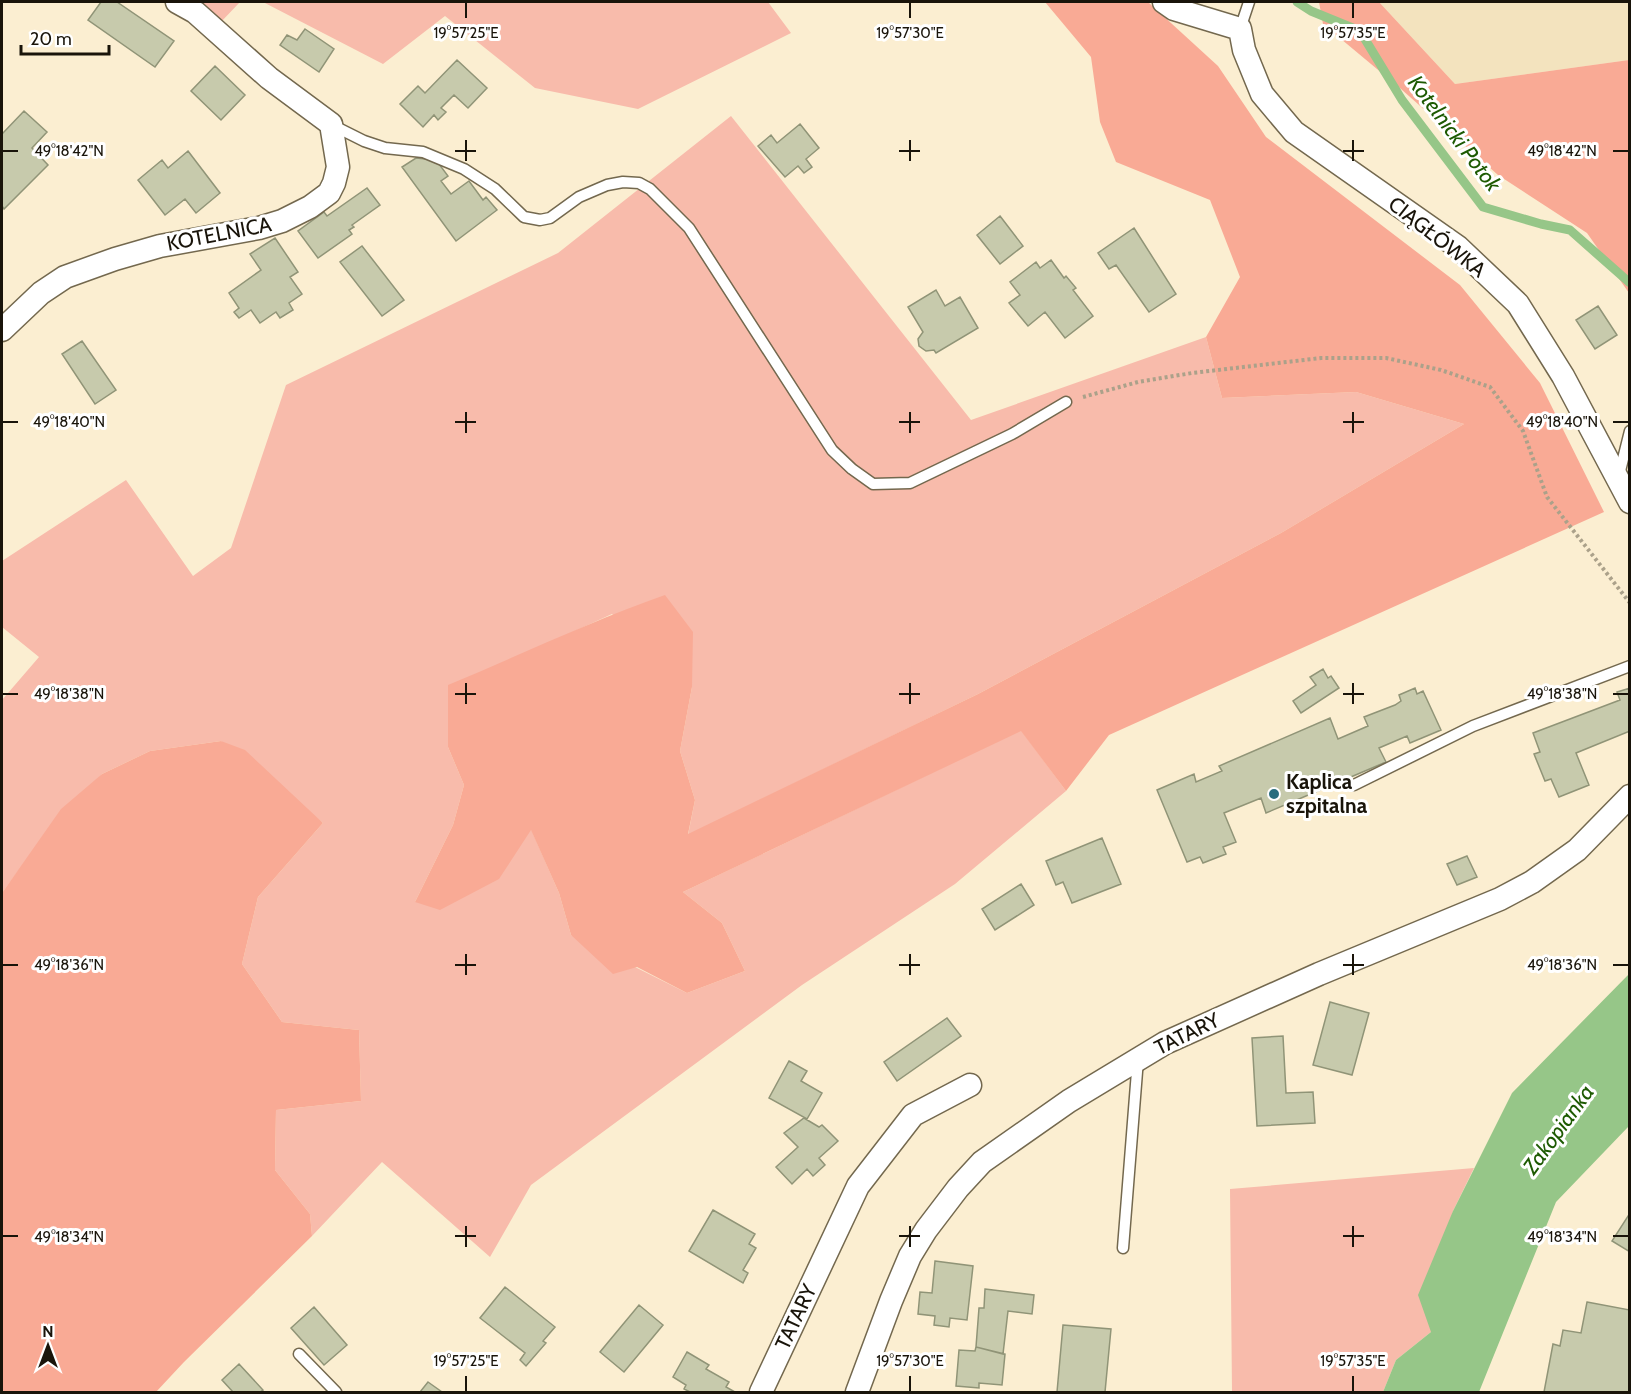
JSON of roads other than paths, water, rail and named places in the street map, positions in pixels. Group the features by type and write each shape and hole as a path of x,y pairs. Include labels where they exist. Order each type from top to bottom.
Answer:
{"street":[{"path":"177,2 195,12 269,78 332,124"},
{"path":"1164,2 1174,9 1240,29"},
{"name":"CIĄGŁÓWKA","path":"1240,29 1244,50 1262,94 1294,132 1458,247 1518,304 1563,376 1618,477 1629,502"},
{"name":"KOTELNICA","path":"2,330 41,293 65,277 160,246 259,228 282,221 310,207 329,193 334,183 338,167 332,124"},
{"name":"TATARY","path":"857,1392 910,1256 926,1230 958,1188 982,1162 1069,1101 1165,1043 1319,974 1500,899 1532,882 1576,850 1629,796"},
{"name":"TATARY","path":"761,1392 858,1186 913,1116 970,1085"}],"lane":[{"path":"1240,29 1249,2"},
{"path":"332,124 386,148 423,152 464,169 495,189 524,217 540,220 550,218 579,197 607,185 624,182 639,183 650,189 689,228 832,450 852,469 873,484 910,483 1012,434 1066,402"},
{"path":"1618,477 1629,431"},
{"path":"1354,785 1473,726 1629,666"},
{"path":"1123,1248 1138,1058"},
{"path":"298,1354 336,1392"}],"water":[{"name":"Zakopianka","path":"1629,974 1629,1126 1556,1202 1479,1392 1383,1392 1396,1360 1431,1332 1418,1295 1453,1211 1512,1093"}],"waterway":[{"name":"Kotelnicki Potok","path":"1297,2 1311,11 1360,31 1402,100 1483,207 1570,230 1630,283"}],"place":[{"name":"Kaplica szpitalna","path":"1274,794"}]}
